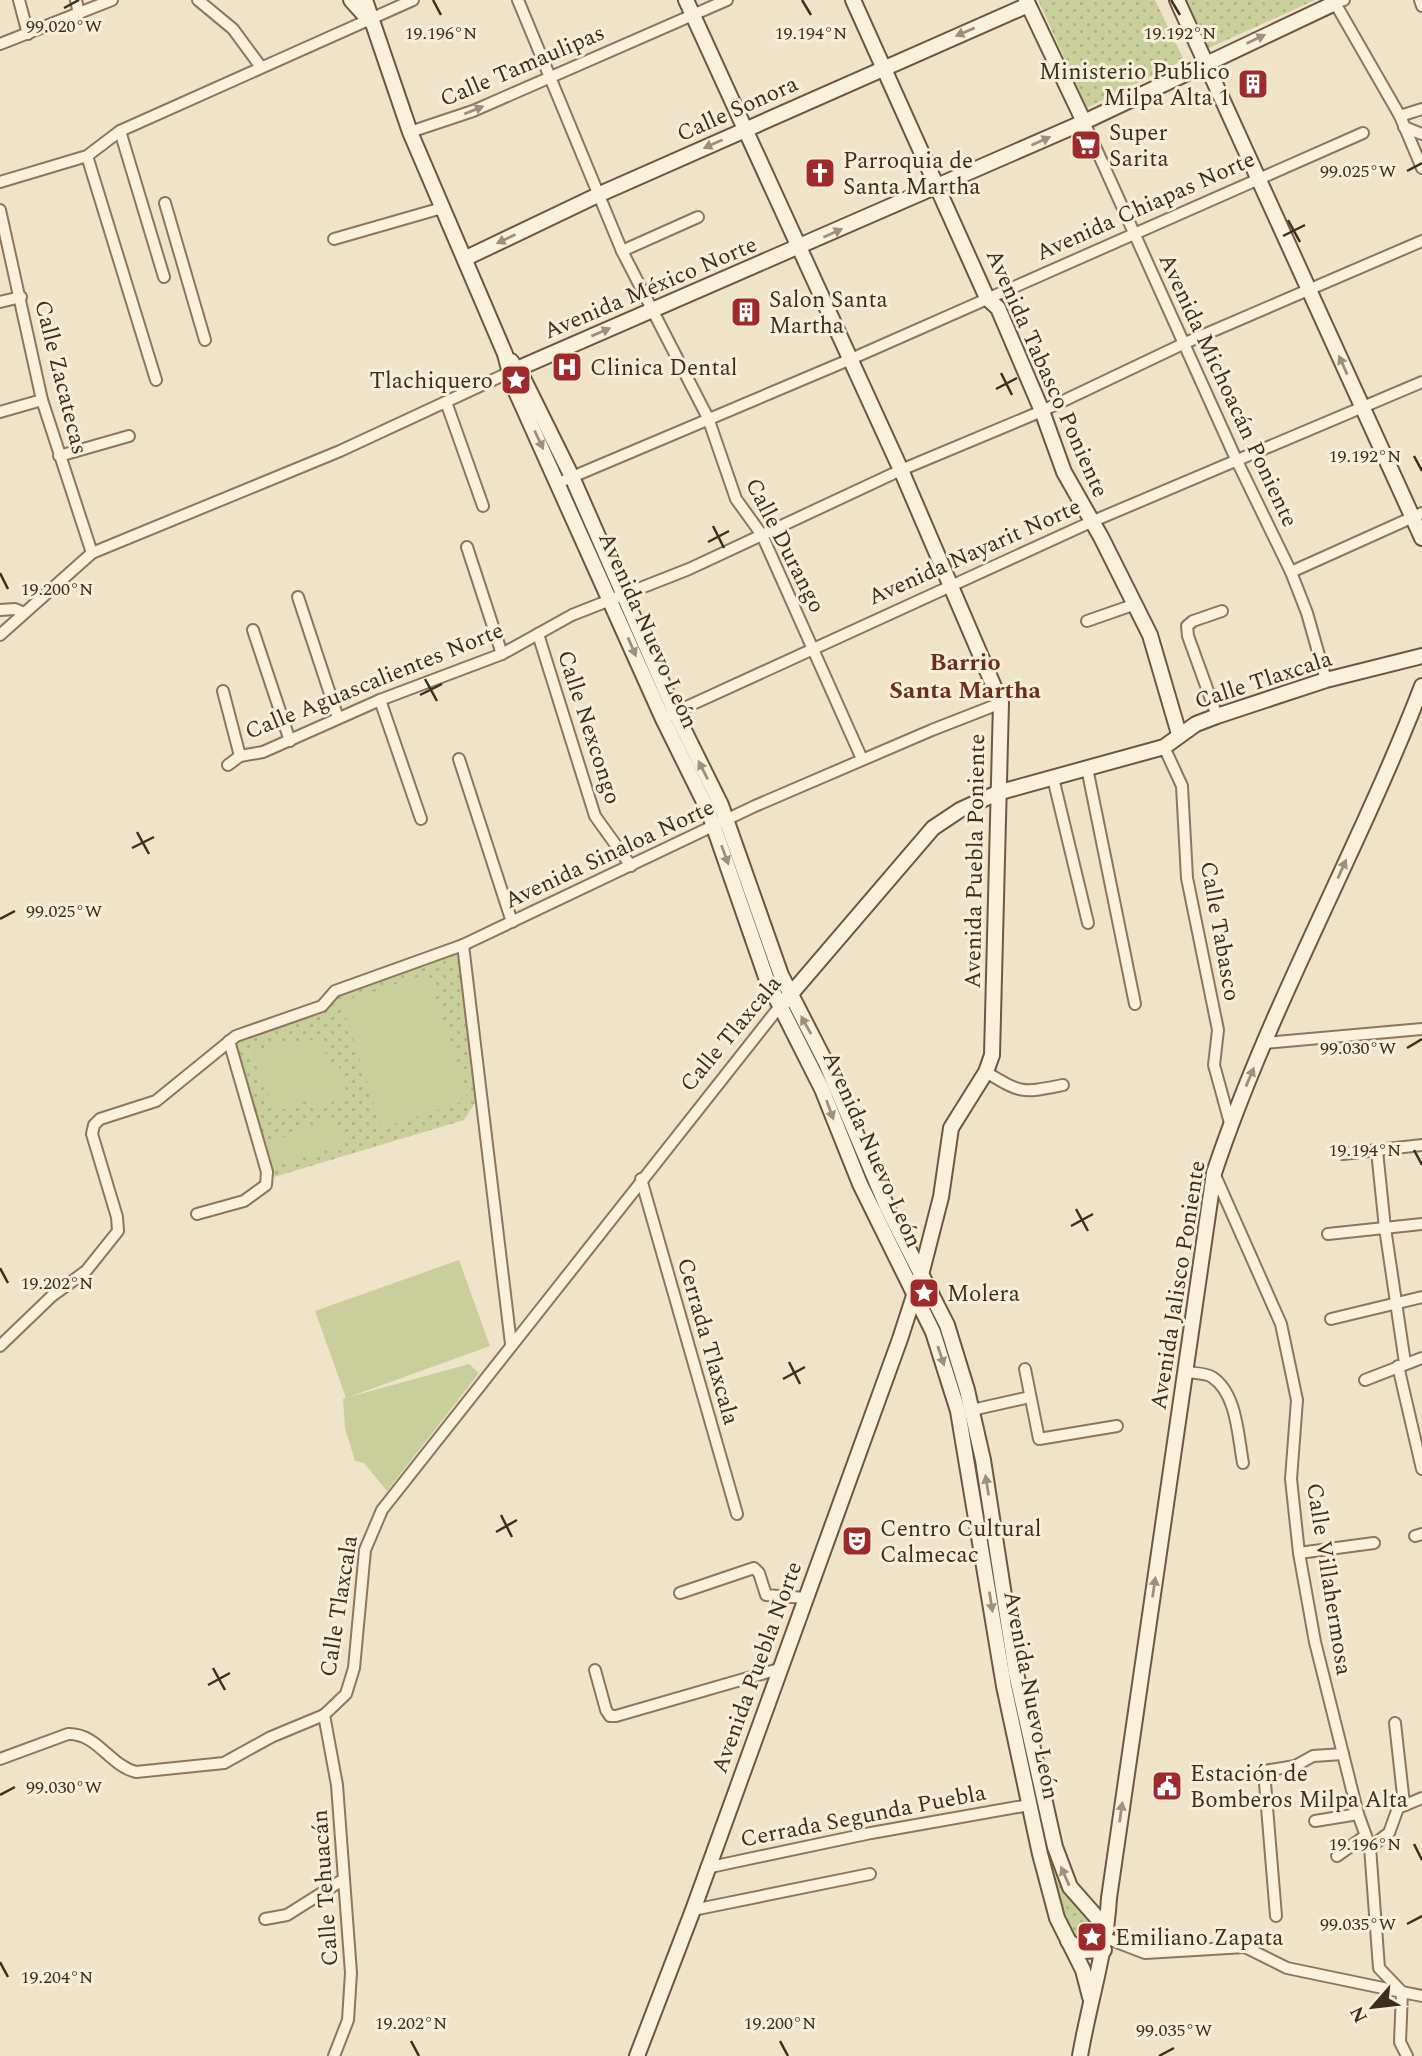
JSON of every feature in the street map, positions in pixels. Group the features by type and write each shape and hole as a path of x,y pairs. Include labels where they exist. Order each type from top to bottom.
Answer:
{"street":[{"path":"19,0 27,34"},
{"path":"76,0 79,14"},
{"path":"0,44 112,0"},
{"path":"198,0 233,29 261,66"},
{"name":"Avenida Nuevo León","path":"351,0 370,21"},
{"name":"Avenida Nuevo León","path":"365,0 410,132 442,208 466,258 505,354 566,480 669,715 721,824 785,1001 860,1184 933,1332 958,1411 1004,1686 1051,1899 1087,1981 1090,1997"},
{"path":"0,183 87,156 120,131 413,0"},
{"name":"Calle Durango","path":"518,0 548,78 600,194 622,251 708,418 736,499 762,535 862,759"},
{"name":"Avenida Puebla Poniente","path":"686,0 901,470 1001,703 992,1055 986,1072 951,1128 941,1197 915,1293"},
{"name":"Calle Tamaulipas","path":"410,132 473,111 727,0"},
{"name":"Avenida Tabasco Poniente","path":"853,0 939,186 987,298 998,309 1042,411 1064,472 1160,663 1179,734"},
{"path":"1177,0 1362,406 1417,515 1422,538"},
{"path":"1420,0 1422,6"},
{"path":"1338,1 1402,121 1422,168"},
{"name":"Avenida México Norte","path":"0,635 92,553 340,451 513,370 939,186 1338,1"},
{"path":"1027,3 1084,121"},
{"name":"Calle Sonora","path":"466,258 600,194 1027,3"},
{"path":"1402,121 1422,109"},
{"name":"Avenida Michoacán Poniente","path":"1084,121 1236,459 1291,572 1307,613 1326,680"},
{"path":"1402,121 1422,134"},
{"path":"120,131 164,277"},
{"name":"Avenida Chiapas Norte","path":"566,480 850,359 1363,133"},
{"path":"87,156 156,380"},
{"path":"165,203 205,340"},
{"path":"334,239 442,208"},
{"name":"Calle Zacatecas","path":"0,209 5,255 21,297 42,400 92,553"},
{"path":"622,251 698,218"},
{"name":"Calle Aguascalientes Norte","path":"228,765 240,756 263,752 380,700 502,654 617,597 762,535 901,470 1042,411 1185,343 1422,241"},
{"path":"156,251 177,243"},
{"path":"0,302 21,297"},
{"name":"Avenida Nayarit Norte","path":"669,715 1091,522 1422,382"},
{"path":"0,412 42,400"},
{"path":"446,402 483,506"},
{"path":"59,456 129,436"},
{"path":"1291,572 1417,515"},
{"path":"467,547 502,654"},
{"path":"298,597 338,718"},
{"path":"1087,621 1133,605"},
{"path":"0,610 15,609 24,614"},
{"path":"1217,716 1188,636 1187,626 1193,621 1222,611"},
{"path":"253,630 290,741"},
{"name":"Calle Nexcongo","path":"538,634 595,816 631,866"},
{"name":"Calle Tlaxcala","path":"324,1714 346,1694 351,1685 365,1550 382,1510 641,1179 785,1001 933,828 960,810 998,793 1164,747 1179,734 1217,716 1326,680 1422,656"},
{"name":"Avenida Jalisco Poniente","path":"1080,2056 1090,1997 1106,1939 1109,1898 1214,1172 1230,1123 1422,688"},
{"path":"223,691 240,756"},
{"path":"380,700 421,819"},
{"name":"Avenida Sinaloa Norte","path":"232,1039 322,1006 335,991 463,945 862,759 1001,703"},
{"name":"Calle Tabasco","path":"1164,747 1182,786 1187,878 1195,929 1218,1030 1214,1065 1230,1123"},
{"path":"459,759 512,922"},
{"path":"1087,768 1135,1004"},
{"path":"1052,778 1088,923"},
{"path":"463,945 511,1344"},
{"name":"Avenida Nuevo León","path":"785,1001 830,1072 887,1207 922,1271 947,1325 972,1410 1025,1717 1061,1869 1106,1939"},
{"path":"1265,1043 1422,1029"},
{"path":"0,1346 52,1296 86,1271 118,1231 117,1217 92,1134 94,1125 100,1119 156,1101 232,1039 267,1172 266,1185 244,1201 197,1214"},
{"path":"986,1072 1015,1090 1026,1092 1063,1085"},
{"path":"1343,1154 1422,1145"},
{"path":"1377,1151 1401,1364 1422,1469"},
{"name":"Calle Villahermosa","path":"1214,1172 1281,1324 1297,1400 1291,1479 1299,1553 1315,1642 1358,1814 1370,1847 1379,1968 1402,1992"},
{"name":"Cerrada Tlaxcala","path":"641,1179 737,1514"},
{"path":"1328,1234 1422,1223"},
{"name":"Avenida Puebla Norte","path":"637,2056 693,1910 915,1293"},
{"path":"1331,1319 1422,1297"},
{"path":"1365,1380 1422,1358"},
{"path":"1025,1369 1039,1439 1117,1426"},
{"path":"1185,1372 1211,1376 1222,1386 1230,1400 1243,1463"},
{"path":"972,1410 1030,1397"},
{"path":"1299,1553 1374,1543"},
{"path":"680,1592 754,1568 759,1573 765,1595 805,1598"},
{"path":"595,1670 606,1710 610,1716 616,1716 779,1668"},
{"path":"0,1759 68,1734 79,1734 126,1770 136,1772 208,1766 235,1759 271,1737 324,1714"},
{"name":"Calle Tehuacán","path":"324,1714 337,1784 352,1996 348,2020 334,2056"},
{"path":"1395,1723 1404,1804"},
{"path":"1276,1916 1264,1771 1295,1766 1313,1756 1343,1754"},
{"path":"1370,1847 1389,1833 1395,1811 1404,1804 1422,1798"},
{"name":"Cerrada Segunda Puebla","path":"706,1868 871,1833 1029,1805"},
{"path":"1315,1821 1358,1814"},
{"path":"1337,1856 1365,1836"},
{"path":"693,1910 870,1874"},
{"path":"265,1919 287,1915 344,1879"},
{"path":"1078,1899 1109,1898"},
{"path":"1067,1940 1083,1951 1106,1939 1145,1953 1245,1947 1287,1968 1422,1996"},
{"path":"1402,1992 1400,2042 1407,2056"}],"green space":[{"path":"1038,0 1155,0 1184,60 1087,108"},
{"path":"1184,0 1315,0 1207,49"},
{"path":"459,951 477,1100 464,1120 274,1177 234,1040 331,997"},
{"path":"427,974 468,1100 382,1128 341,1002"},
{"path":"320,1037 330,1066 338,1064 348,1096 316,1108 312,1099 275,1112 254,1053 292,1038 295,1045"},
{"path":"333,1117 343,1142 334,1148 274,1167 266,1144"},
{"path":"459,1260 490,1346 349,1397 469,1364 479,1373 387,1491 364,1463 355,1461 345,1428 343,1399 346,1398 315,1311"},
{"path":"921,1278 962,1376 1061,1873 1095,1920 1105,1942 1087,1946 1071,1934 1052,1887 991,1598 961,1418 918,1288"}],"place":[{"name":"Ministerio Publico Milpa Alta 1","path":"1253,84"},
{"name":"Super Sarita","path":"1086,145"},
{"name":"Parroquia de Santa Martha","path":"820,173"},
{"name":"Salon Santa Martha","path":"746,312"},
{"name":"Clinica Dental","path":"567,367"},
{"name":"Tlachiquero","path":"516,380"},
{"name":"Molera","path":"924,1293"},
{"name":"Centro Cultural Calmecac","path":"857,1541"},
{"name":"Estación de Bomberos Milpa Alta","path":"1167,1786"},
{"name":"Emiliano Zapata","path":"1092,1937"}],"district":[{"name":"Barrio Santa Martha","path":"965,676"}]}
